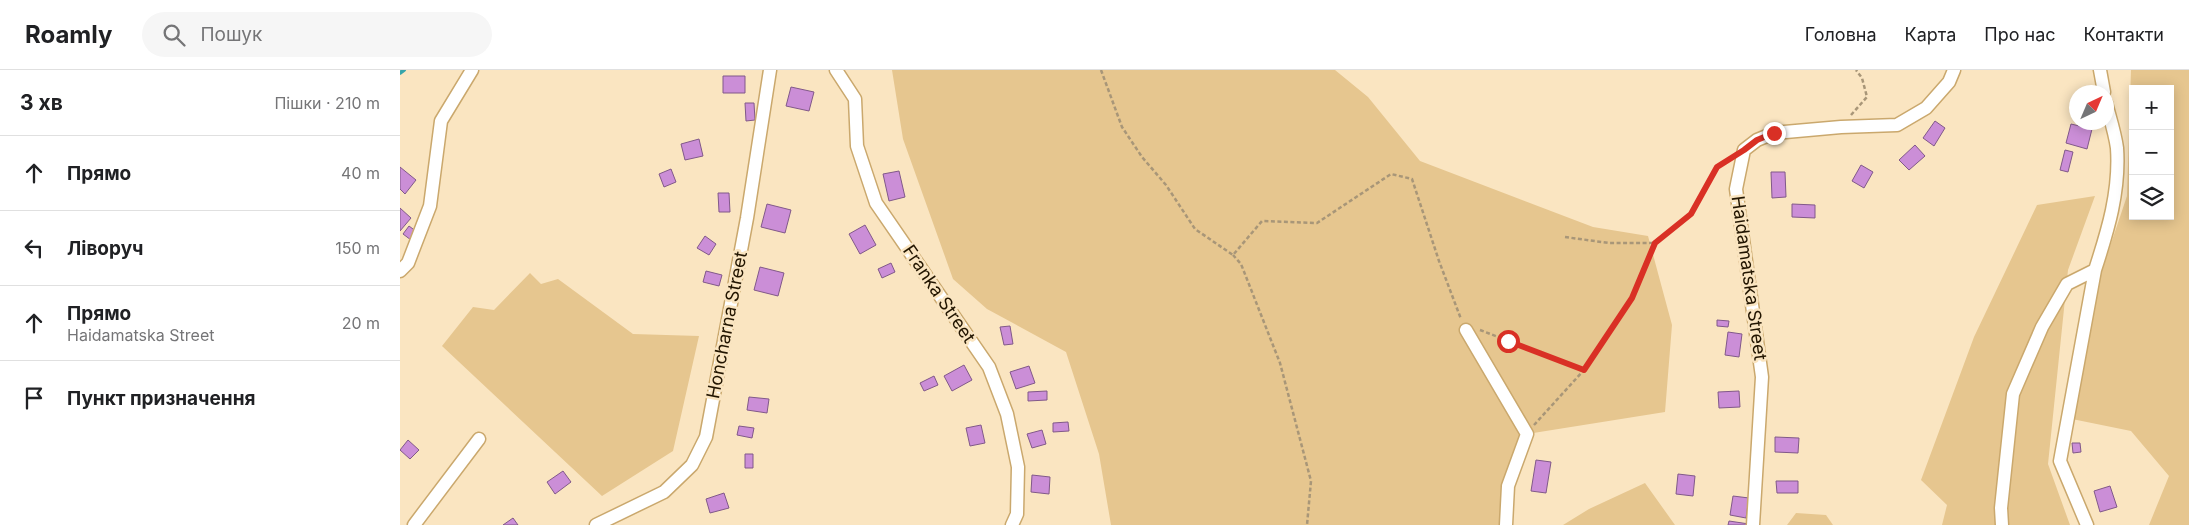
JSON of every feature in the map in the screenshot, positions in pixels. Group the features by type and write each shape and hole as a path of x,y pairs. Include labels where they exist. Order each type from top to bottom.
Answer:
{"street":[{"path":"400,271 408,263 430,206 442,121 472,70"},
{"name":"Honcharna Street","path":"596,525 664,492 692,465 706,436 747,218 770,70"},
{"name":"Franka Street","path":"836,70 855,100 857,146 876,203 989,367 1007,414 1018,467 1017,514 1012,525"},
{"path":"1744,150 1757,140 1774,133 1841,126 1897,125 1926,108 1949,82 1954,70"},
{"path":"2100,70 2103,85"},
{"path":"2087,525 2060,461 2095,270 2108,229 2118,186 2117,147 2113,130"},
{"name":"Haidamatska Street","path":"1744,150 1736,190 1762,377 1753,525"},
{"path":"2002,525 2001,508 2013,394 2042,327 2067,284 2095,270"},
{"path":"1464,327 1527,434 1508,486 1506,525"},
{"path":"414,525 479,439"}],"path":[{"path":"1100,70 1122,127 1142,157 1166,185 1195,229 1233,255 1241,264 1280,363 1311,481 1307,525"},
{"path":"1841,126 1867,97 1862,78 1856,70"},
{"path":"1527,434 1584,370 1632,298 1655,243 1691,214 1717,167 1744,150"},
{"path":"1233,255 1262,221 1318,223 1391,174 1412,179 1439,261 1464,327 1584,370"},
{"path":"1565,236 1609,243 1655,243"}],"shaded area":[{"path":"892,70 1335,70 1368,97 1420,161 1593,227 1648,236 1672,325 1665,412 1527,434 1508,486 1506,525 1111,525 1099,454 1066,352 987,309 953,279 903,139"},
{"path":"2131,70 2189,70 2189,525 2149,525 2169,476 2131,431 2072,419 2098,282 2127,196 2129,133 2129,220 2174,220 2174,85 2131,85"},
{"path":"2095,196 2068,270 2048,464 2070,525 1942,525 1947,505 1921,480 1974,337 2037,205"},
{"path":"530,273 541,284 558,279 633,334 699,336 673,451 602,496 442,346 473,307 494,310"},
{"path":"1645,483 1675,525 1563,525 1589,509"},
{"path":"1796,513 1826,515 1833,525 1787,525"}],"building":[{"path":"723,76 745,76 745,93 723,93"},
{"path":"791,87 814,92 809,111 786,106"},
{"path":"745,103 754,103 755,120 746,121"},
{"path":"1935,121 1945,128 1934,146 1923,138"},
{"path":"2069,130 2092,130 2087,149 2066,143"},
{"path":"699,139 703,156 685,160 681,144"},
{"path":"1915,145 1925,156 1909,170 1899,160"},
{"path":"2065,150 2073,152 2068,172 2060,170"},
{"path":"1861,165 1873,172 1864,188 1852,181"},
{"path":"400,167 416,180 405,194 400,189"},
{"path":"671,169 676,182 664,187 659,174"},
{"path":"899,171 905,197 889,201 883,174"},
{"path":"1771,172 1785,172 1786,197 1772,198"},
{"path":"718,193 729,193 730,212 719,212"},
{"path":"767,204 791,210 785,233 761,227"},
{"path":"1792,204 1815,205 1815,218 1792,217"},
{"path":"400,208 411,218 400,231"},
{"path":"865,225 876,245 860,254 849,234"},
{"path":"409,226 417,232 411,240 403,234"},
{"path":"705,236 716,244 709,255 697,248"},
{"path":"891,263 895,272 882,278 878,269"},
{"path":"760,267 784,273 778,296 754,290"},
{"path":"706,271 722,275 719,286 703,282"},
{"path":"1717,320 1729,321 1728,327 1717,326"},
{"path":"1010,326 1013,344 1004,345 1000,327"},
{"path":"1728,332 1742,334 1739,357 1725,355"},
{"path":"964,365 972,380 952,391 944,376"},
{"path":"1029,366 1035,383 1016,389 1010,372"},
{"path":"934,376 938,385 924,391 920,383"},
{"path":"1047,391 1047,400 1028,401 1028,392"},
{"path":"1739,391 1740,407 1719,408 1718,392"},
{"path":"749,397 769,399 767,413 747,410"},
{"path":"1068,422 1069,431 1053,432 1053,423"},
{"path":"981,425 985,443 970,446 966,428"},
{"path":"739,426 754,428 752,438 737,435"},
{"path":"1042,430 1046,444 1032,448 1027,434"},
{"path":"1775,437 1799,438 1798,453 1775,452"},
{"path":"408,440 419,450 410,459 400,450"},
{"path":"2072,443 2080,443 2081,452 2073,453"},
{"path":"745,454 753,454 753,468 745,468"},
{"path":"1536,460 1551,462 1546,493 1531,491"},
{"path":"563,471 571,482 555,494 547,482"},
{"path":"1678,474 1695,476 1693,496 1676,494"},
{"path":"1032,475 1050,477 1049,494 1031,492"},
{"path":"1776,481 1798,481 1798,493 1777,493"},
{"path":"2110,486 2117,507 2100,512 2094,491"},
{"path":"724,493 729,508 710,513 706,499"},
{"path":"1733,496 1749,498 1746,518 1730,515"},
{"path":"513,518 518,525 503,525"},
{"path":"1729,521 1749,524 1749,525 1728,525"}],"waterway":[{"path":"400,73 404,70"}],"route":[{"path":"1508,341 1584,370 1632,298 1655,243 1691,214 1717,167 1757,140 1774,133"}]}
